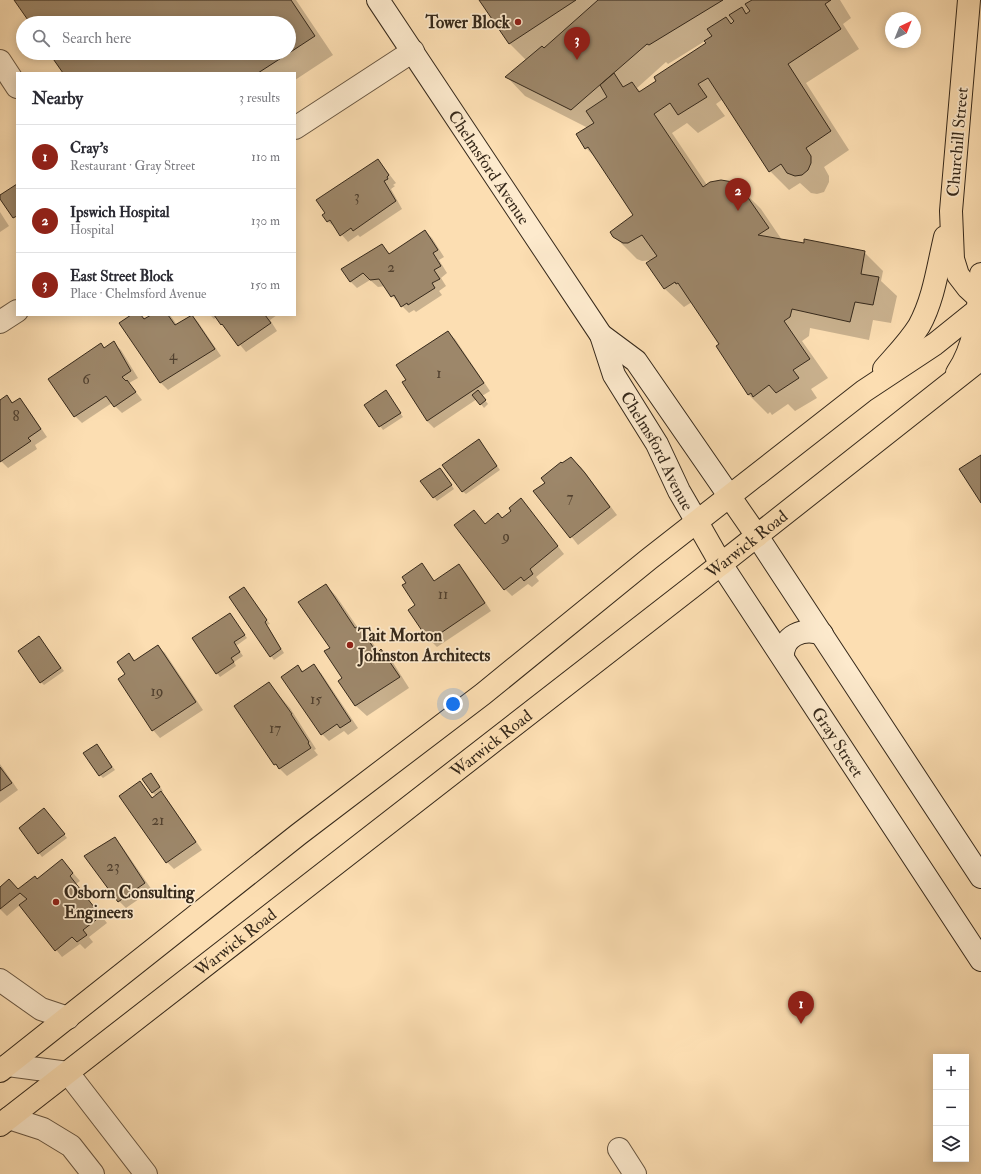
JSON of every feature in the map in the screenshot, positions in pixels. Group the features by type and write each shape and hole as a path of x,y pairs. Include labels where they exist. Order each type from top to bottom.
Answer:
{"main road":[{"name":"Churchill Street","path":"864,391 902,349 923,317 930,299 951,212 969,0"},
{"name":"Churchill Street","path":"951,212 955,267 960,279 979,304"},
{"path":"938,393 956,375 968,353 974,337 979,304 981,274"},
{"path":"4,1068 299,834 483,694 649,559 864,391 934,344 979,304"},
{"name":"Warwick Road","path":"5,1122 757,536 981,359"},
{"path":"730,496 757,536"},
{"name":"Gray Street","path":"697,522 721,564"}],"street":[{"name":"Chelmsford Avenue","path":"378,0 601,335 614,375 657,444 679,491 697,522"},
{"path":"296,127 413,51"},
{"path":"0,61 16,85"},
{"path":"0,322 16,312"},
{"name":"Chelmsford Avenue","path":"601,335 636,361 730,496"},
{"path":"757,536 981,877"},
{"name":"Gray Street","path":"721,564 978,948"},
{"path":"783,657 786,643 795,634 808,631 822,634"},
{"path":"0,980 41,1010 68,1018"},
{"path":"4,1068 68,1073 146,1174"},
{"path":"5,1122 43,1129 71,1146 93,1174"},
{"path":"619,1149 635,1174"}],"building":[{"path":"14,0 291,0 315,36 296,48 296,16 25,16"},
{"name":"Tower Block","path":"479,0 576,0 509,44"},
{"path":"598,0 723,0 649,45 647,44 571,110 505,77 542,46 544,48"},
{"path":"752,0 831,0 825,4 841,29 788,64 831,131 806,148 811,156 811,163 808,170 802,175 795,176 787,173 781,164 769,172 708,78 698,84 707,97 678,115 670,103 654,114 703,187 710,182 721,180 733,182 742,189 769,228 758,235 804,243 804,239 865,251 861,274 879,277 873,305 855,302 850,322 792,309 790,317 784,321 810,359 793,370 799,378 776,393 769,385 753,397 751,393 748,395 716,346 719,344 678,283 676,284 675,282 664,289 646,263 657,256 642,235 628,243 623,243 613,237 610,232 633,215 588,147 585,149 576,134 594,123 586,111 607,97 600,85 614,73 623,87 632,82 639,92 656,81 654,77 706,43 704,41 712,36 707,29 726,17 731,24 734,21 729,15 742,7 746,14 750,11 745,4"},
{"path":"54,60 278,60 260,72 62,72"},
{"path":"378,159 389,175 387,177 388,179 384,181 396,201 353,231 351,228 340,236 330,220 327,222 322,215 325,213 316,200"},
{"path":"16,185 16,216 13,218 0,199 0,195"},
{"path":"425,230 438,250 433,253 441,266 434,270 440,279 432,283 435,288 408,305 407,303 401,307 394,295 391,297 379,279 370,280 363,273 350,282 341,269 382,244 389,254"},
{"path":"130,316 142,316 144,319 149,316 169,316 175,325 193,316 215,349 160,383 119,323"},
{"path":"215,316 266,316 271,323 238,346 222,324 221,325"},
{"path":"448,331 484,383 427,421 402,382 406,380 396,365"},
{"path":"114,341 131,371 122,377 126,381 127,380 136,392 114,407 106,396 74,417 48,379 101,343 104,348"},
{"path":"386,390 401,413 379,427 364,405"},
{"path":"478,390 486,400 480,405 472,395"},
{"path":"7,395 12,403 20,398 41,429 28,438 31,441 0,462 0,400"},
{"path":"479,439 497,466 462,492 442,465"},
{"path":"981,455 981,503 959,469"},
{"path":"571,457 610,507 570,538 533,491 545,483 541,478 561,462 562,463"},
{"path":"440,468 452,485 433,498 420,481"},
{"path":"521,498 558,546 530,569 533,574 524,581 521,577 504,590 454,525 474,510 485,524 498,513 502,518 511,511 509,508"},
{"path":"422,563 434,581 459,564 485,603 429,641 408,610 415,605 402,585 406,583 402,577"},
{"name":"Tait Morton Johnston Architects","path":"326,584 355,628 359,626 377,653 381,649 400,677 355,706 338,681 342,678 324,651 330,648 298,602"},
{"path":"244,587 267,620 265,622 281,649 270,657 229,597"},
{"path":"230,613 245,635 234,642 240,652 231,658 234,662 216,674 192,638"},
{"path":"39,636 61,668 40,683 18,651"},
{"path":"158,645 196,702 152,731 118,679 125,674 117,662 129,653 134,661"},
{"path":"314,664 351,721 340,728 337,724 321,735 281,677 298,665 302,672"},
{"path":"269,682 292,714 311,748 279,769 276,764 274,765 234,706"},
{"path":"97,744 112,767 99,776 83,753"},
{"path":"0,767 12,783 0,791"},
{"path":"151,773 160,787 152,793 142,779"},
{"path":"140,781 152,798 161,791 196,842 166,863 119,796"},
{"path":"44,808 65,834 38,854 19,828"},
{"path":"115,837 145,883 118,902 84,856"},
{"name":"Osborn Consulting Engineers","path":"62,859 73,873 70,876 101,916 83,930 87,935 77,942 72,937 55,951 19,905 27,899 20,893 0,909 0,887 9,879 18,889 35,876 37,879"}],"place":[{"name":"Tower Block","path":"518,22"},
{"name":"East Street Block","path":"577,60"},
{"name":"Ipswich Hospital","path":"738,211"},
{"name":"Tait Morton Johnston Architects","path":"350,645"},
{"name":"Osborn Consulting Engineers","path":"56,902"},
{"name":"Cray's","path":"801,1024"}]}
